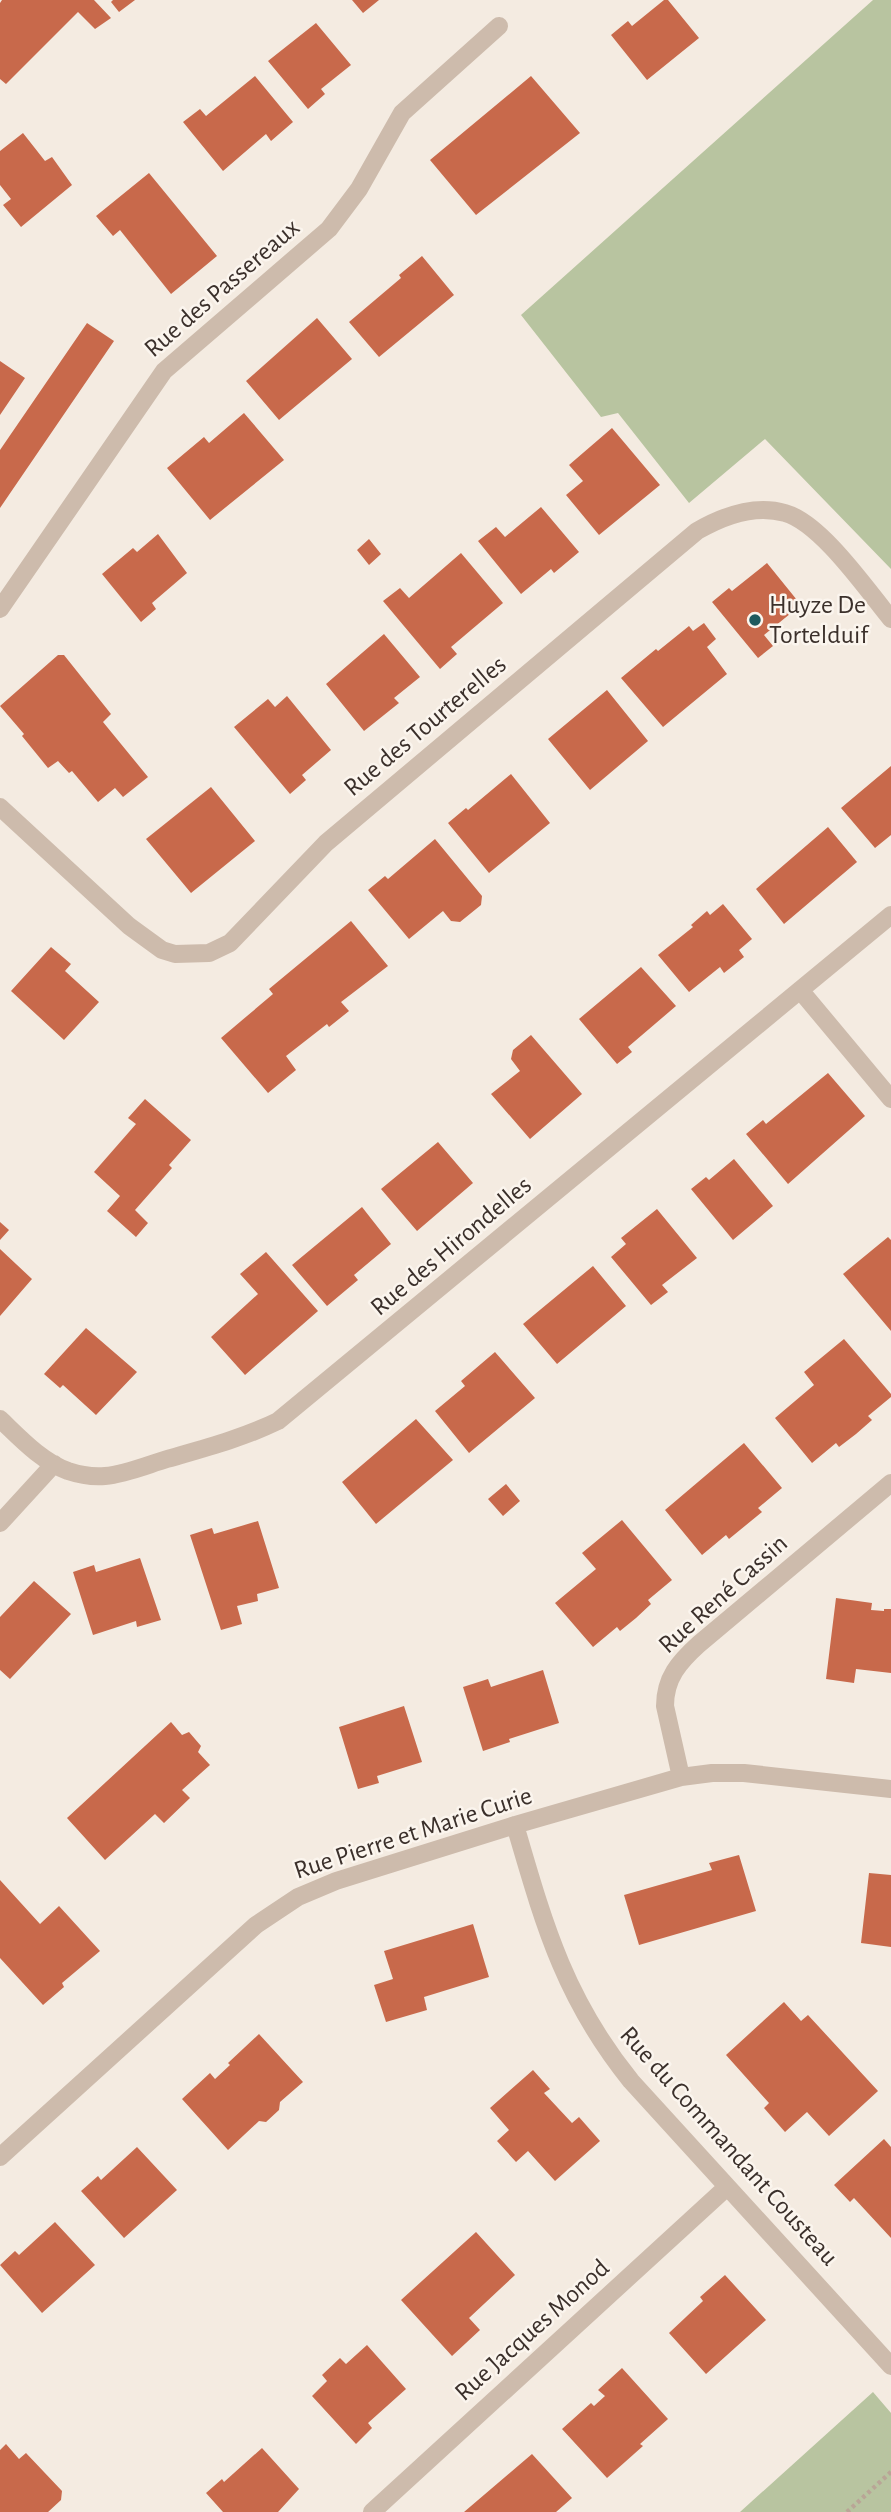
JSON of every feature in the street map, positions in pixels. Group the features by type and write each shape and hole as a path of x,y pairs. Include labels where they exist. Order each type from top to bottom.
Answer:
{"street":[{"name":"Rue des Passereaux","path":"0,609 164,371 329,229 359,189 402,113 499,26"},
{"name":"Rue des Tourterelles","path":"0,807 150,943 175,954 209,953 238,936 326,843 697,531 709,524 737,513 753,511 784,513 798,519 824,538 891,619"},
{"name":"Rue des Hirondelles","path":"0,1419 31,1448 54,1464 66,1470 93,1476 120,1474 237,1438 278,1421 891,915"},
{"path":"800,990 891,1099"},
{"path":"0,1522 54,1464"},
{"name":"Rue René Cassin","path":"681,1777 665,1706 669,1679 676,1667 699,1644 891,1483"},
{"name":"Rue Pierre et Marie Curie","path":"0,2157 256,1925 283,1906 336,1881 681,1777 744,1773 891,1789"},
{"name":"Rue du Commandant Cousteau","path":"515,1825 555,1954 591,2028 631,2081 891,2366"},
{"name":"Rue Jacques Monod","path":"372,2512 727,2187"}],"path":[{"path":"848,2512 891,2472"}],"green space":[{"path":"873,0 891,0 891,569 765,439 689,503 618,413 601,417 521,315"},
{"path":"873,2392 891,2413 891,2512 740,2512"}],"building":[{"path":"2,0 94,0 111,18 95,29 78,12 6,84 0,79"},
{"path":"135,0 119,12 111,2"},
{"path":"352,0 379,0 363,13"},
{"path":"664,0 668,0 699,38 647,80 611,35 628,21 632,26"},
{"path":"316,23 351,65 321,89 325,94 308,109 268,61"},
{"path":"255,76 293,122 271,141 266,134 223,171 183,122 200,109 206,116"},
{"path":"531,76 580,133 476,215 430,160"},
{"path":"23,133 45,161 52,157 72,185 21,227 3,205 11,199 0,185 0,151"},
{"path":"149,173 217,256 171,294 120,230 113,236 96,216"},
{"path":"422,256 454,295 379,357 349,322 401,278 399,275"},
{"path":"317,318 352,359 279,420 246,381"},
{"path":"87,323 114,341 0,508 0,450"},
{"path":"0,361 25,378 0,415"},
{"path":"244,413 284,460 210,520 167,468 204,437 209,443"},
{"path":"612,428 660,485 599,535 566,495 583,481 569,465"},
{"path":"541,507 579,552 554,573 551,569 521,594 478,541 496,527 505,537"},
{"path":"158,534 187,573 152,603 156,609 141,622 102,574 133,548 137,552"},
{"path":"369,539 381,554 369,565 357,550"},
{"path":"461,553 503,603 451,647 457,654 440,669 383,601 400,588 409,598"},
{"name":"Huyze De Tortelduif","path":"767,563 801,605 764,635 773,646 758,658 712,602 729,588 732,591"},
{"path":"704,623 716,639 707,647 727,674 663,727 621,678 689,626 693,631"},
{"path":"384,634 420,677 394,698 399,703 364,731 326,684"},
{"path":"58,655 64,655 111,714 103,722 148,777 123,797 115,788 98,802 72,771 69,773 58,761 48,768 0,706"},
{"path":"607,690 648,741 590,790 548,739"},
{"path":"287,696 331,750 302,775 306,780 290,794 234,727 268,699 275,707"},
{"path":"891,766 891,835 875,848 841,808"},
{"path":"511,774 550,823 489,873 448,823"},
{"path":"211,787 255,841 191,893 146,839"},
{"path":"828,827 857,862 784,924 756,889"},
{"path":"435,839 482,896 481,905 460,922 451,921 443,911 409,939 368,890 385,876 388,879"},
{"path":"723,904 752,939 739,950 744,957 724,973 720,967 689,992 658,955 693,927 691,925 707,911 710,915"},
{"path":"351,921 388,966 341,1002 349,1011 329,1027 327,1024 286,1056 296,1070 268,1093 221,1038 273,994 269,989"},
{"path":"51,947 71,964 65,971 99,1002 64,1040 11,991"},
{"path":"641,967 676,1006 628,1047 632,1052 617,1064 579,1019"},
{"path":"531,1035 582,1094 530,1139 491,1094 520,1071 511,1059 513,1050"},
{"path":"828,1073 865,1116 788,1184 746,1134 763,1120 766,1124"},
{"path":"145,1099 191,1140 169,1165 172,1168 135,1210 148,1223 136,1237 107,1211 120,1196 94,1172 136,1124 128,1118"},
{"path":"438,1142 473,1183 417,1231 381,1189"},
{"path":"734,1159 773,1206 733,1240 691,1189 706,1177 709,1180"},
{"path":"362,1207 391,1244 354,1275 358,1280 327,1306 292,1265"},
{"path":"657,1209 697,1258 662,1285 668,1292 651,1305 611,1257 626,1244 621,1238"},
{"path":"0,1222 9,1230 0,1240"},
{"path":"888,1237 891,1240 891,1331 843,1274"},
{"path":"0,1249 32,1279 0,1316"},
{"path":"266,1252 318,1311 245,1375 211,1337 258,1294 240,1274"},
{"path":"593,1266 626,1306 557,1364 523,1324"},
{"path":"86,1328 137,1372 96,1415 63,1385 60,1388 44,1374"},
{"path":"844,1339 891,1397 868,1416 872,1420 856,1434 839,1447 836,1443 812,1463 775,1418 814,1385 804,1372"},
{"path":"495,1352 535,1398 469,1453 435,1411 465,1386 461,1381"},
{"path":"416,1419 453,1460 376,1524 342,1482"},
{"path":"744,1443 782,1488 758,1508 762,1512 729,1539 726,1535 702,1555 665,1510"},
{"path":"506,1484 520,1501 503,1516 488,1499"},
{"path":"622,1520 672,1580 648,1600 651,1604 636,1618 620,1631 617,1627 593,1647 555,1603 596,1569 582,1553"},
{"path":"258,1521 279,1588 257,1594 258,1601 237,1606 242,1624 221,1630 190,1535 212,1528 214,1534"},
{"path":"140,1558 161,1620 137,1627 136,1621 93,1635 73,1572 94,1565 96,1572"},
{"path":"34,1581 71,1614 10,1679 0,1670 0,1617"},
{"path":"836,1598 872,1603 871,1610 891,1609 891,1673 856,1669 854,1683 826,1679"},
{"path":"543,1670 559,1723 509,1739 510,1742 483,1751 463,1687 488,1679 491,1687"},
{"path":"404,1706 422,1762 377,1776 379,1783 358,1789 339,1727"},
{"path":"171,1722 182,1735 189,1732 201,1746 198,1752 210,1765 182,1790 190,1798 164,1823 155,1814 105,1860 67,1818"},
{"path":"739,1855 756,1911 639,1945 624,1895 712,1870 709,1863"},
{"path":"869,1873 891,1875 891,1947 861,1943"},
{"path":"0,1880 40,1924 59,1906 100,1951 62,1983 64,1987 43,2005 0,1958"},
{"path":"473,1924 489,1977 424,1997 427,2010 386,2022 374,1985 393,1979 384,1951"},
{"path":"784,2002 801,2021 808,2015 878,2091 829,2136 807,2112 785,2132 764,2108 769,2103 726,2055"},
{"path":"259,2034 303,2082 280,2102 279,2110 266,2122 259,2121 228,2150 182,2099 210,2073 215,2079"},
{"path":"533,2070 550,2089 544,2093 572,2123 579,2117 600,2141 555,2181 528,2151 516,2162 497,2141 509,2130 490,2108"},
{"path":"884,2139 891,2147 891,2238 854,2198 850,2202 834,2185"},
{"path":"137,2147 177,2190 124,2238 81,2191 98,2176 101,2180"},
{"path":"55,2222 95,2265 42,2313 0,2265 15,2251 19,2255"},
{"path":"476,2232 515,2275 469,2318 480,2330 452,2356 401,2300"},
{"path":"725,2275 766,2320 706,2374 669,2333 703,2301 700,2297"},
{"path":"367,2345 406,2389 368,2423 372,2428 356,2444 312,2396 327,2381 322,2375 340,2358 346,2364"},
{"path":"622,2368 668,2419 607,2478 562,2429 591,2403 594,2406 605,2396 598,2390"},
{"path":"6,2444 19,2459 26,2453 62,2491 61,2500 48,2512 0,2512 0,2450"},
{"path":"262,2448 299,2489 278,2512 223,2512 206,2493 222,2479 224,2482"},
{"path":"532,2454 572,2498 556,2512 464,2512"}],"place":[{"name":"Huyze De Tortelduif","path":"755,620"}]}
